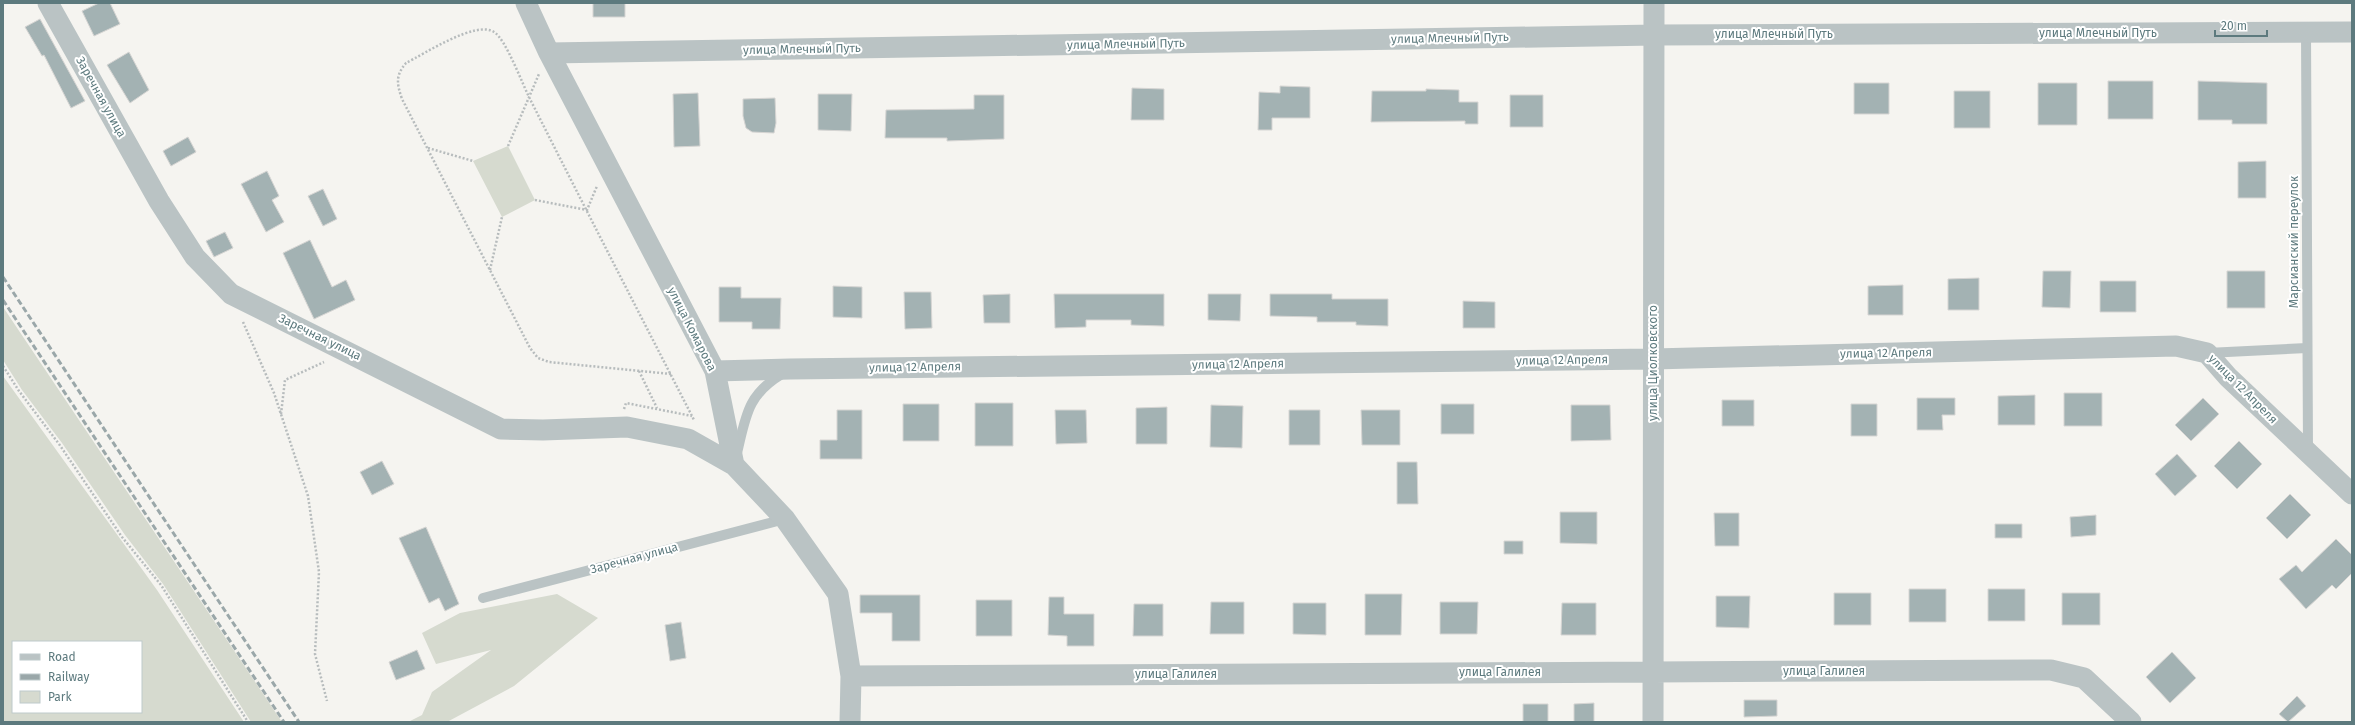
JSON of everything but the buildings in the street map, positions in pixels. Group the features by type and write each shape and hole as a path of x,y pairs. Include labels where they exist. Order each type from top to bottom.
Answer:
{"street":[{"name":"Заречная улица","path":"48,3 159,201 195,257 231,294 501,429 543,430 627,427 688,439 734,465"},
{"name":"улица Комарова","path":"526,3 548,53 714,371 734,465"},
{"name":"улица Циолковского","path":"1653,722 1654,3"},
{"name":"улица Млечный Путь","path":"548,53 1655,35 2352,32"},
{"name":"улица 12 Апреля","path":"714,371 1653,359 2176,346 2207,353 2228,377 2352,494"},
{"path":"734,465 785,519 838,594 851,676 850,722"},
{"name":"улица Галилея","path":"851,676 2051,670 2084,678 2131,722"}],"lane":[{"name":"Марсианский переулок","path":"2306,32 2308,451"},
{"path":"2207,353 2307,348"},
{"path":"734,465 749,406 767,383 790,369"},
{"name":"Заречная улица","path":"483,598 785,519"}],"path":[{"path":"671,374 549,362 538,358 530,348 402,99 397,84 398,72 406,63 468,32 484,28 494,32 503,43 529,98 587,210 671,374 692,416 703,447"},
{"path":"508,146 548,53"},
{"path":"427,148 473,161"},
{"path":"535,200 587,210"},
{"path":"490,270 502,217"},
{"path":"231,294 281,415 308,496 319,572 315,654 327,701"},
{"path":"281,415 286,380 324,362 332,361"},
{"path":"3,366 19,391 59,444 122,537 161,585 248,722"},
{"path":"639,371 657,409"},
{"path":"621,414 626,403 692,416"}],"green space":[{"path":"508,146 535,200 502,217 473,161"},
{"path":"3,307 282,722 251,722 163,584 125,535 62,443 22,390 3,360"},
{"path":"3,376 157,590 244,722 3,722"},
{"path":"557,594 598,618 514,686 447,722 408,722 422,715 432,692 491,650 436,664 422,633 460,613"}],"railway":[{"path":"3,277 299,722"},
{"path":"3,300 284,722"}]}
